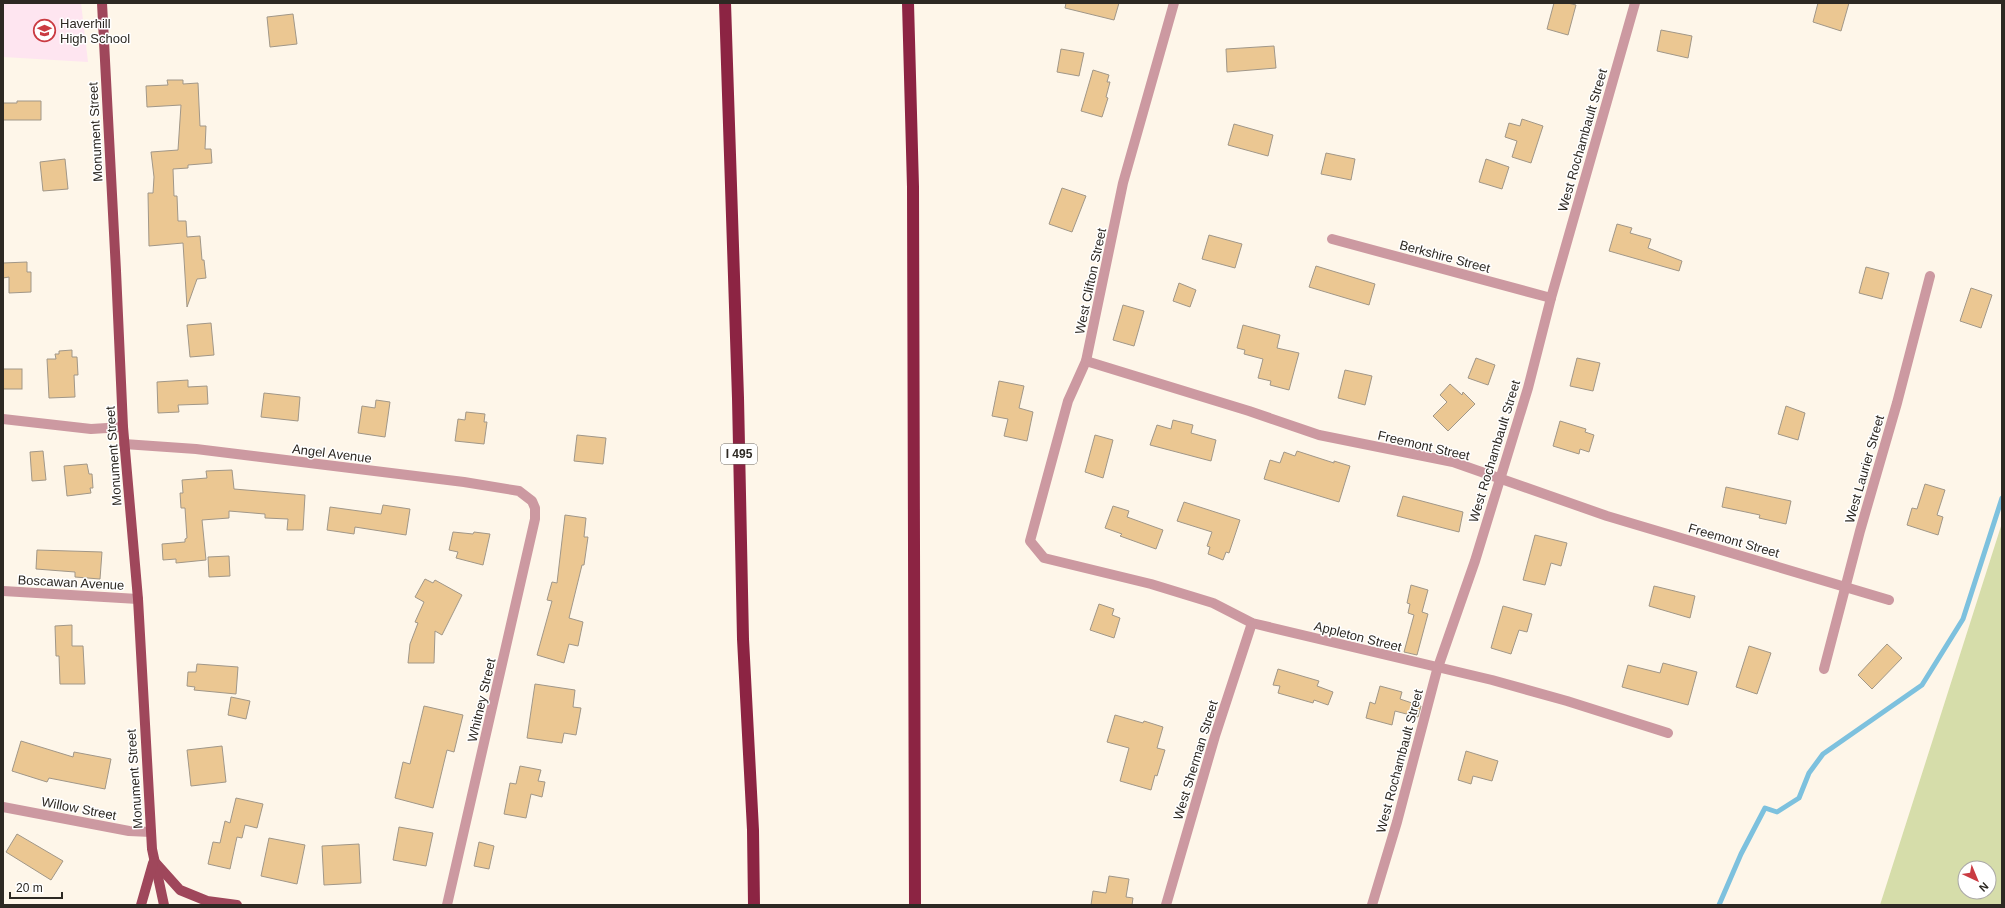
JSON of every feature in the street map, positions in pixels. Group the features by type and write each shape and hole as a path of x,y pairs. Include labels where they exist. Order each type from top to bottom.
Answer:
{"highway":[{"name":"I 495","path":"725,3 738,398 743,639 753,830 754,905"},
{"path":"908,3 913,187 915,905"}],"main road":[{"name":"Monument Street","path":"102,3 124,444 138,599 151,832 154,861 164,905"},
{"path":"141,905 154,861"},
{"path":"154,861 180,890 207,901 237,905"}],"street":[{"name":"West Clifton Street","path":"1044,558 1030,541 1068,401 1086,361 1123,184 1174,3"},
{"name":"West Rochambault Street","path":"1372,905 1397,822 1438,668 1475,561 1528,388 1551,298 1635,3"},
{"name":"Berkshire Street","path":"1332,239 1551,298"},
{"name":"West Laurier Street","path":"1824,670 1930,276"},
{"name":"Freemont Street","path":"1086,361 1250,411 1319,435 1453,462 1499,480 1607,516 1889,600"},
{"path":"3,419 91,429 123,427"},
{"name":"Angel Avenue","path":"124,444 196,449 464,482 519,491 532,501"},
{"name":"Whitney Street","path":"447,905 535,519 535,508 532,501"},
{"name":"Appleton Street","path":"1044,558 1151,584 1212,603 1252,623 1492,680 1668,732"},
{"name":"Boscawan Avenue","path":"3,591 138,599"},
{"name":"West Sherman Street","path":"1166,905 1215,736 1252,623"},
{"name":"Willow Street","path":"3,807 129,831 151,832"}],"shaded area":[{"name":"Haverhill High School","path":"3,3 81,3 88,62 3,57"}],"green space":[{"path":"2002,523 2002,905 1880,905"}],"building":[{"path":"1066,3 1119,3 1114,20 1065,8"},
{"path":"1554,3 1568,3 1576,5 1568,35 1547,29"},
{"path":"1818,3 1849,3 1841,31 1813,22"},
{"path":"293,14 297,44 270,47 267,17"},
{"path":"1661,30 1692,36 1688,58 1657,51"},
{"path":"1274,46 1276,68 1227,72 1226,49"},
{"path":"1061,49 1084,53 1079,76 1057,72"},
{"path":"1093,70 1109,75 1107,82 1110,82 1106,97 1108,98 1102,117 1081,111"},
{"path":"167,80 183,80 183,84 198,83 200,126 206,126 205,149 211,149 212,163 188,165 188,168 173,169 174,196 177,196 178,221 186,221 187,237 200,236 202,260 204,260 206,278 197,279 187,307 183,243 149,246 148,193 153,193 154,177 151,152 178,150 181,105 147,107 146,86 168,85"},
{"path":"17,101 41,101 41,120 3,120 3,103 17,103"},
{"path":"1522,119 1543,126 1531,163 1512,157 1517,141 1505,137 1509,123 1520,126"},
{"path":"1234,124 1273,135 1268,156 1228,145"},
{"path":"1326,153 1355,159 1351,180 1321,174"},
{"path":"65,159 68,189 43,191 40,162"},
{"path":"1486,159 1509,167 1502,189 1479,182"},
{"path":"1062,188 1086,196 1072,232 1049,224"},
{"path":"1617,224 1632,228 1630,233 1651,239 1648,248 1682,261 1679,271 1609,251"},
{"path":"1209,235 1242,244 1235,268 1202,259"},
{"path":"27,262 27,272 31,272 31,292 9,293 9,277 3,278 3,263"},
{"path":"1316,266 1375,284 1369,305 1309,287"},
{"path":"1866,267 1889,273 1882,299 1859,293"},
{"path":"1179,283 1196,290 1190,307 1173,301"},
{"path":"1971,288 1992,295 1981,328 1960,321"},
{"path":"1123,305 1144,311 1134,346 1113,340"},
{"path":"211,323 214,355 190,357 187,325"},
{"path":"1243,325 1280,335 1277,348 1299,353 1289,390 1270,385 1271,381 1258,378 1263,359 1244,354 1245,350 1237,348"},
{"path":"72,350 72,357 77,357 78,375 74,375 75,397 49,398 47,359 56,359 55,354 59,354 59,351"},
{"path":"1476,358 1495,365 1488,385 1468,378"},
{"path":"1577,358 1600,363 1593,391 1570,386"},
{"path":"3,369 22,369 22,389 3,389"},
{"path":"1345,370 1372,376 1365,405 1338,398"},
{"path":"188,380 188,387 207,386 208,404 178,405 179,412 158,413 157,382"},
{"path":"999,381 1024,386 1019,408 1033,412 1027,441 1004,436 1008,419 992,416"},
{"path":"1450,384 1462,395 1463,392 1475,404 1448,431 1433,416 1447,402 1440,395"},
{"path":"264,393 300,397 298,421 261,417"},
{"path":"376,400 390,402 385,437 358,433 362,406 375,408"},
{"path":"1786,406 1805,413 1798,440 1778,434"},
{"path":"466,412 485,414 484,422 487,422 484,444 455,441 458,419 465,420"},
{"path":"1173,420 1193,425 1191,433 1216,440 1211,461 1150,445 1157,425 1171,429"},
{"path":"1560,421 1586,429 1585,432 1594,435 1589,452 1580,449 1579,454 1553,446"},
{"path":"577,435 606,438 603,464 574,461"},
{"path":"1095,435 1113,440 1103,478 1085,472"},
{"path":"43,451 46,480 32,481 30,452"},
{"path":"1297,451 1334,463 1334,461 1350,466 1339,502 1264,479 1270,460 1280,463 1284,452 1295,456"},
{"path":"87,464 89,474 92,474 93,488 90,488 91,493 67,496 64,466"},
{"path":"232,470 234,489 305,495 303,530 287,530 288,519 265,518 265,514 229,511 229,518 202,520 206,560 176,563 176,559 163,560 162,544 185,542 185,539 187,538 185,508 181,508 180,493 183,493 182,480 207,478 206,471"},
{"path":"1925,484 1945,490 1937,515 1943,517 1938,535 1907,525 1912,508 1917,509"},
{"path":"1726,487 1791,501 1786,524 1759,518 1760,515 1722,507"},
{"path":"1403,496 1463,512 1459,532 1397,516"},
{"path":"1184,502 1240,520 1229,553 1226,552 1223,560 1208,554 1210,547 1207,546 1212,532 1177,521"},
{"path":"383,505 410,509 406,535 355,527 354,534 327,530 330,507 381,514"},
{"path":"1113,506 1129,511 1127,517 1163,530 1156,549 1120,536 1122,534 1105,528"},
{"path":"565,515 586,518 584,537 588,537 584,565 582,565 569,618 583,622 578,646 569,644 564,663 537,655 552,601 547,600 552,582 557,583"},
{"path":"453,532 490,534 483,565 456,558 458,552 449,550"},
{"path":"1535,535 1567,543 1561,566 1551,563 1545,585 1523,580"},
{"path":"37,550 102,552 100,579 75,577 75,572 36,569"},
{"path":"229,556 230,576 209,577 208,557"},
{"path":"425,579 433,583 435,580 462,595 442,635 435,631 434,663 408,663 410,644 418,623 415,622 424,602 415,597"},
{"path":"1411,585 1428,590 1422,612 1428,614 1417,655 1404,652 1414,615 1408,613 1410,604 1407,603"},
{"path":"1654,586 1695,596 1690,618 1649,606"},
{"path":"1099,604 1114,609 1112,615 1120,618 1114,638 1090,630"},
{"path":"1503,606 1532,614 1527,632 1519,630 1511,654 1491,648"},
{"path":"72,625 72,646 83,646 85,684 60,684 59,656 56,656 55,626"},
{"path":"1887,644 1902,658 1872,689 1858,675"},
{"path":"1749,646 1771,653 1757,694 1736,687"},
{"path":"1663,663 1697,672 1688,705 1622,687 1628,665 1660,673"},
{"path":"197,664 238,667 236,694 194,690 195,687 187,686 188,672 196,672"},
{"path":"1278,669 1319,681 1317,686 1333,692 1328,705 1314,700 1313,703 1278,693 1280,686 1273,685"},
{"path":"535,684 575,690 573,707 581,708 576,735 564,733 562,743 527,738"},
{"path":"1380,686 1402,692 1400,699 1421,706 1418,717 1395,711 1392,725 1366,718 1370,702 1375,704"},
{"path":"231,697 250,701 246,719 228,715"},
{"path":"424,706 463,715 454,752 447,750 433,808 395,798 403,762 410,764"},
{"path":"1115,715 1143,723 1144,721 1163,727 1157,748 1165,750 1151,790 1120,781 1129,748 1107,742"},
{"path":"21,741 73,757 74,752 111,759 105,789 49,778 47,782 12,771"},
{"path":"222,746 226,782 191,786 187,750"},
{"path":"1466,751 1498,761 1492,781 1473,776 1471,784 1458,780"},
{"path":"520,766 541,770 538,781 545,782 542,797 531,794 526,818 504,814 510,783 516,784"},
{"path":"236,798 263,804 257,828 245,825 242,838 237,837 230,869 208,864 213,842 220,843 225,821 230,823"},
{"path":"399,827 433,833 426,866 393,860"},
{"path":"17,834 63,861 51,880 6,852"},
{"path":"269,838 305,845 297,884 261,876"},
{"path":"479,842 494,846 489,869 474,866"},
{"path":"359,844 361,883 324,885 322,846"},
{"path":"1109,876 1129,879 1126,897 1133,898 1132,905 1091,905 1093,891 1106,893"}],"waterway":[{"path":"1719,905 1741,854 1765,808 1777,812 1799,798 1809,773 1823,754 1922,685 1963,619 2002,498"}],"place":[{"name":"Haverhill High School","path":"44,30"}]}
